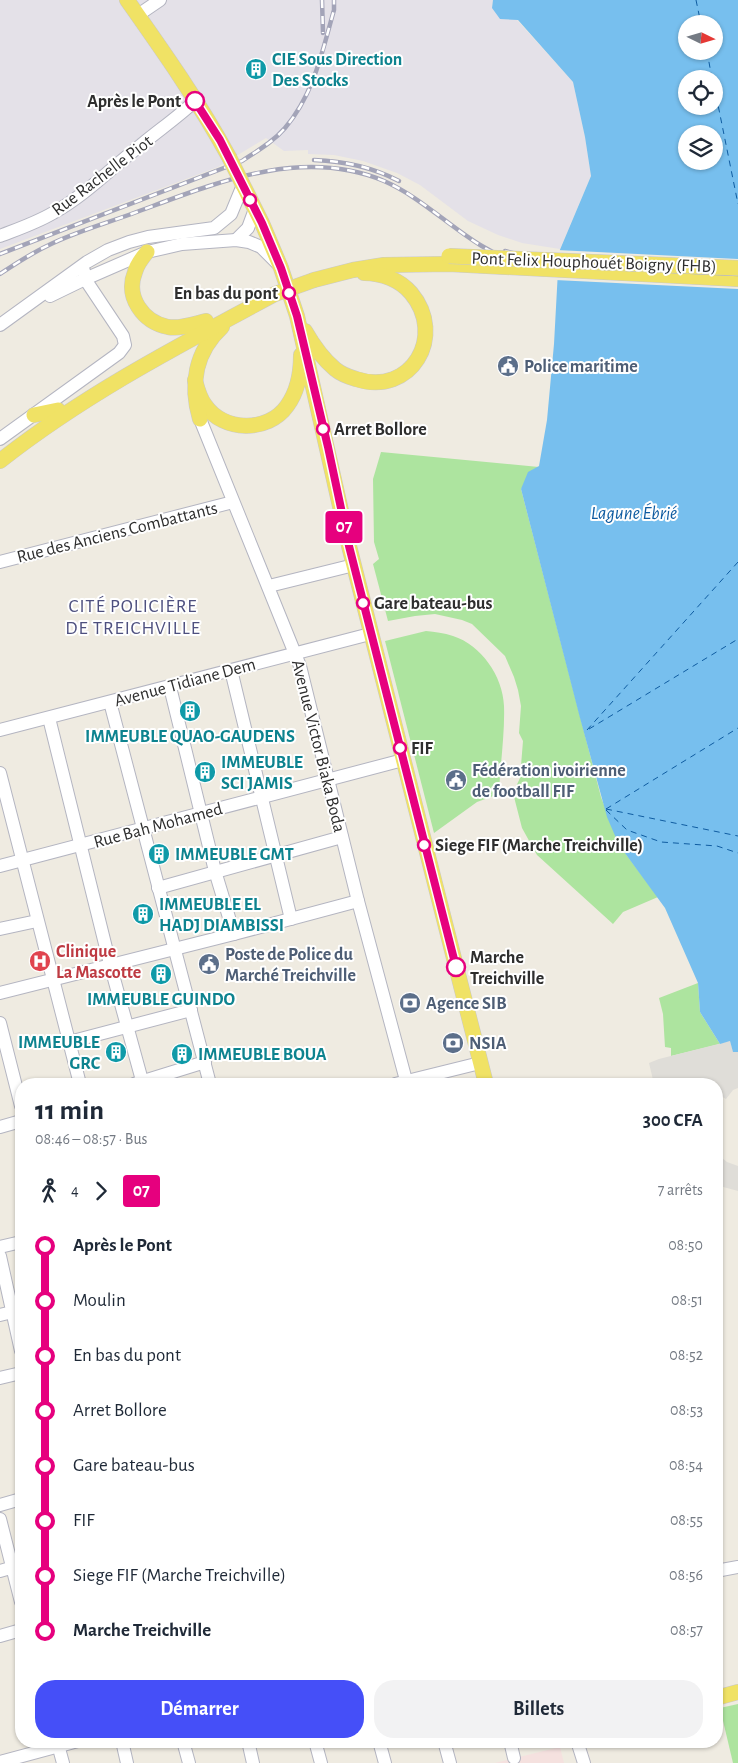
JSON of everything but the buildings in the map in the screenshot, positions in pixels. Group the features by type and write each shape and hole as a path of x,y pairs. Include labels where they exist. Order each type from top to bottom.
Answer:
{"main road":[{"path":"127,0 195,101 229,157 281,268 297,316 370,634 484,1078"},
{"path":"147,252 137,266 132,282 139,310 148,319 169,327 181,327 206,321"},
{"path":"0,451 94,385 206,321 274,291 313,277 336,265 379,256 402,254 449,260"},
{"path":"313,277 384,265 449,260"},
{"name":"Pont Felix Houphouét Boigny (FHB)","path":"449,260 738,268"},
{"name":"Pont Felix Houphouét Boigny (FHB)","path":"449,260 738,279"},
{"path":"297,316 313,344 324,358 336,370 348,376 363,381 379,382 392,379 404,373 415,364 422,352 426,339 426,326 420,304 413,295 400,282 392,279 368,273 340,273"},
{"path":"200,419 196,406 195,380 199,360 212,336 274,291"},
{"path":"0,461 99,392 163,354 244,311"},
{"path":"195,380 205,405 216,416 226,422 237,426 248,426 269,421 279,415 287,407 298,384 301,364 297,316"},
{"path":"34,415 58,410"},
{"path":"723,1696 738,1692"}],"street":[{"path":"138,15 160,0"},
{"name":"Rue Rachelle Piot","path":"0,236 54,213 73,200 195,101"},
{"path":"0,325 87,262 108,250 148,237 214,228 231,214 243,185"},
{"path":"236,240 248,228 255,209"},
{"path":"17,313 85,279 147,252 182,244 236,240 262,247 281,268"},
{"path":"0,439 119,353 124,345 123,336 85,279 84,271 87,262"},
{"name":"Avenue Victor Biaka Boda","path":"200,419 296,653 402,1078"},
{"name":"Rue des Anciens Combattants","path":"0,562 234,502"},
{"path":"269,586 354,565"},
{"name":"Avenue Tidiane Dem","path":"0,730 370,634"},
{"path":"231,670 260,798 291,919"},
{"path":"170,687 215,871 234,934"},
{"path":"110,702 142,830 192,1010 209,1078"},
{"path":"49,718 139,1078"},
{"name":"Rue Bah Mohamed","path":"0,866 403,760"},
{"path":"0,773 78,1078"},
{"path":"158,888 342,837"},
{"path":"0,993 53,981 110,964 358,901"},
{"path":"0,929 37,921"},
{"path":"69,1042 192,1010"},
{"path":"0,1023 15,1082"},
{"path":"155,1078 205,1062"},
{"path":"422,1078 480,1063"},
{"path":"0,1127 15,1123"},
{"path":"0,1247 15,1243"},
{"path":"0,1256 15,1305"},
{"path":"0,1315 15,1311"},
{"path":"0,1378 15,1374"},
{"path":"0,1505 15,1501"},
{"path":"0,1519 15,1560"},
{"path":"723,1570 738,1566"},
{"path":"0,1571 15,1567"},
{"path":"0,1636 15,1632"},
{"path":"0,1762 45,1748"},
{"path":"59,1748 63,1763"},
{"path":"124,1748 127,1763"},
{"path":"185,1748 189,1763"},
{"path":"250,1748 253,1763"},
{"path":"317,1748 321,1763"},
{"path":"381,1748 385,1763"},
{"path":"446,1748 450,1763"},
{"path":"512,1748 514,1758"},
{"path":"579,1748 584,1763"}],"shaded area":[{"path":"0,0 493,0 492,8 517,20 573,82 591,176 560,249 522,243 498,235 468,221 420,185 397,173 363,161 334,155 308,154 308,150 284,151 266,138 218,167 0,249"},
{"path":"730,1041 733,1051 738,1052 738,1088 733,1090 726,1099 723,1097 723,1078 653,1078 649,1063"},
{"path":"723,1159 738,1166 738,1191 723,1187"},
{"path":"560,1748 564,1763 495,1763"}],"green space":[{"path":"381,452 539,467 521,489 601,797 619,845 658,897 623,912 613,924 537,855 522,828 513,793 520,778 523,741 519,733 521,706 514,677 505,656 472,624 462,620 435,614 388,621 373,564 379,559 374,542 373,479"},
{"path":"426,631 443,633 463,640 481,654 489,663 500,684 504,706 499,794 477,802 434,833 385,641"},
{"path":"698,983 700,1012 720,1044 671,1056 671,1048 665,1047 663,1014 659,998"},
{"path":"738,1704 738,1763 733,1763 723,1721 723,1707"}],"water":[{"name":"Lagune Ébrié","path":"493,0 738,0 738,1052 733,1052 730,1041 720,1044 700,1012 698,983 665,908 619,845 607,817 521,489 528,472 539,466 547,420 554,344 559,252 591,176 573,82 518,20 500,19 492,8"}],"pier":[{"path":"557,250 738,259 738,289 555,280"}],"ferry route":[{"path":"696,0 699,15"},
{"path":"709,60 710,70"},
{"path":"720,115 738,204"},
{"path":"587,730 738,562"},
{"path":"589,729 738,639"},
{"path":"606,809 738,728"},
{"path":"606,809 738,836"},
{"path":"606,810 627,830 661,842 717,846 738,853"}],"railway":[{"path":"322,0 323,33"},
{"path":"0,254 242,161 270,142 295,115 310,87 334,10 334,0"},
{"path":"314,160 358,166 379,172 399,181"},
{"path":"0,274 59,240 195,191 258,173 289,168 321,167 353,171 384,181 419,201 486,248 523,264 738,274"},
{"path":"505,251 539,258"}],"bus line":[{"name":"07","path":"195,101 220,140 262,223 281,268 297,316 368,625 456,967"}],"place":[{"name":"CIE Sous Direction Des Stocks","path":"256,69"},
{"name":"Après le Pont","path":"195,101"},
{"name":"En bas du pont","path":"289,293"},
{"name":"Police maritime","path":"508,366"},
{"name":"Arret Bollore","path":"323,429"},
{"name":"Gare bateau-bus","path":"363,603"},
{"name":"IMMEUBLE QUAO-GAUDENS","path":"190,711"},
{"name":"FIF","path":"400,748"},
{"name":"IMMEUBLE SCI JAMIS","path":"205,772"},
{"name":"Fédération ivoirienne de football FIF","path":"456,780"},
{"name":"Siege FIF (Marche Treichville)","path":"424,845"},
{"name":"IMMEUBLE GMT","path":"159,854"},
{"name":"IMMEUBLE EL HADJ DIAMBISSI","path":"143,914"},
{"name":"Clinique La Mascotte","path":"40,961"},
{"name":"Poste de Police du Marché Treichville","path":"209,964"},
{"name":"Marche Treichville","path":"456,967"},
{"name":"IMMEUBLE GUINDO","path":"161,974"},
{"name":"Agence SIB","path":"410,1003"},
{"name":"NSIA","path":"453,1043"},
{"name":"IMMEUBLE GRC","path":"116,1052"},
{"name":"IMMEUBLE BOUA","path":"182,1054"}],"district":[{"name":"CITÉ POLICIÈRE DE TREICHVILLE","path":"133,616"}]}
